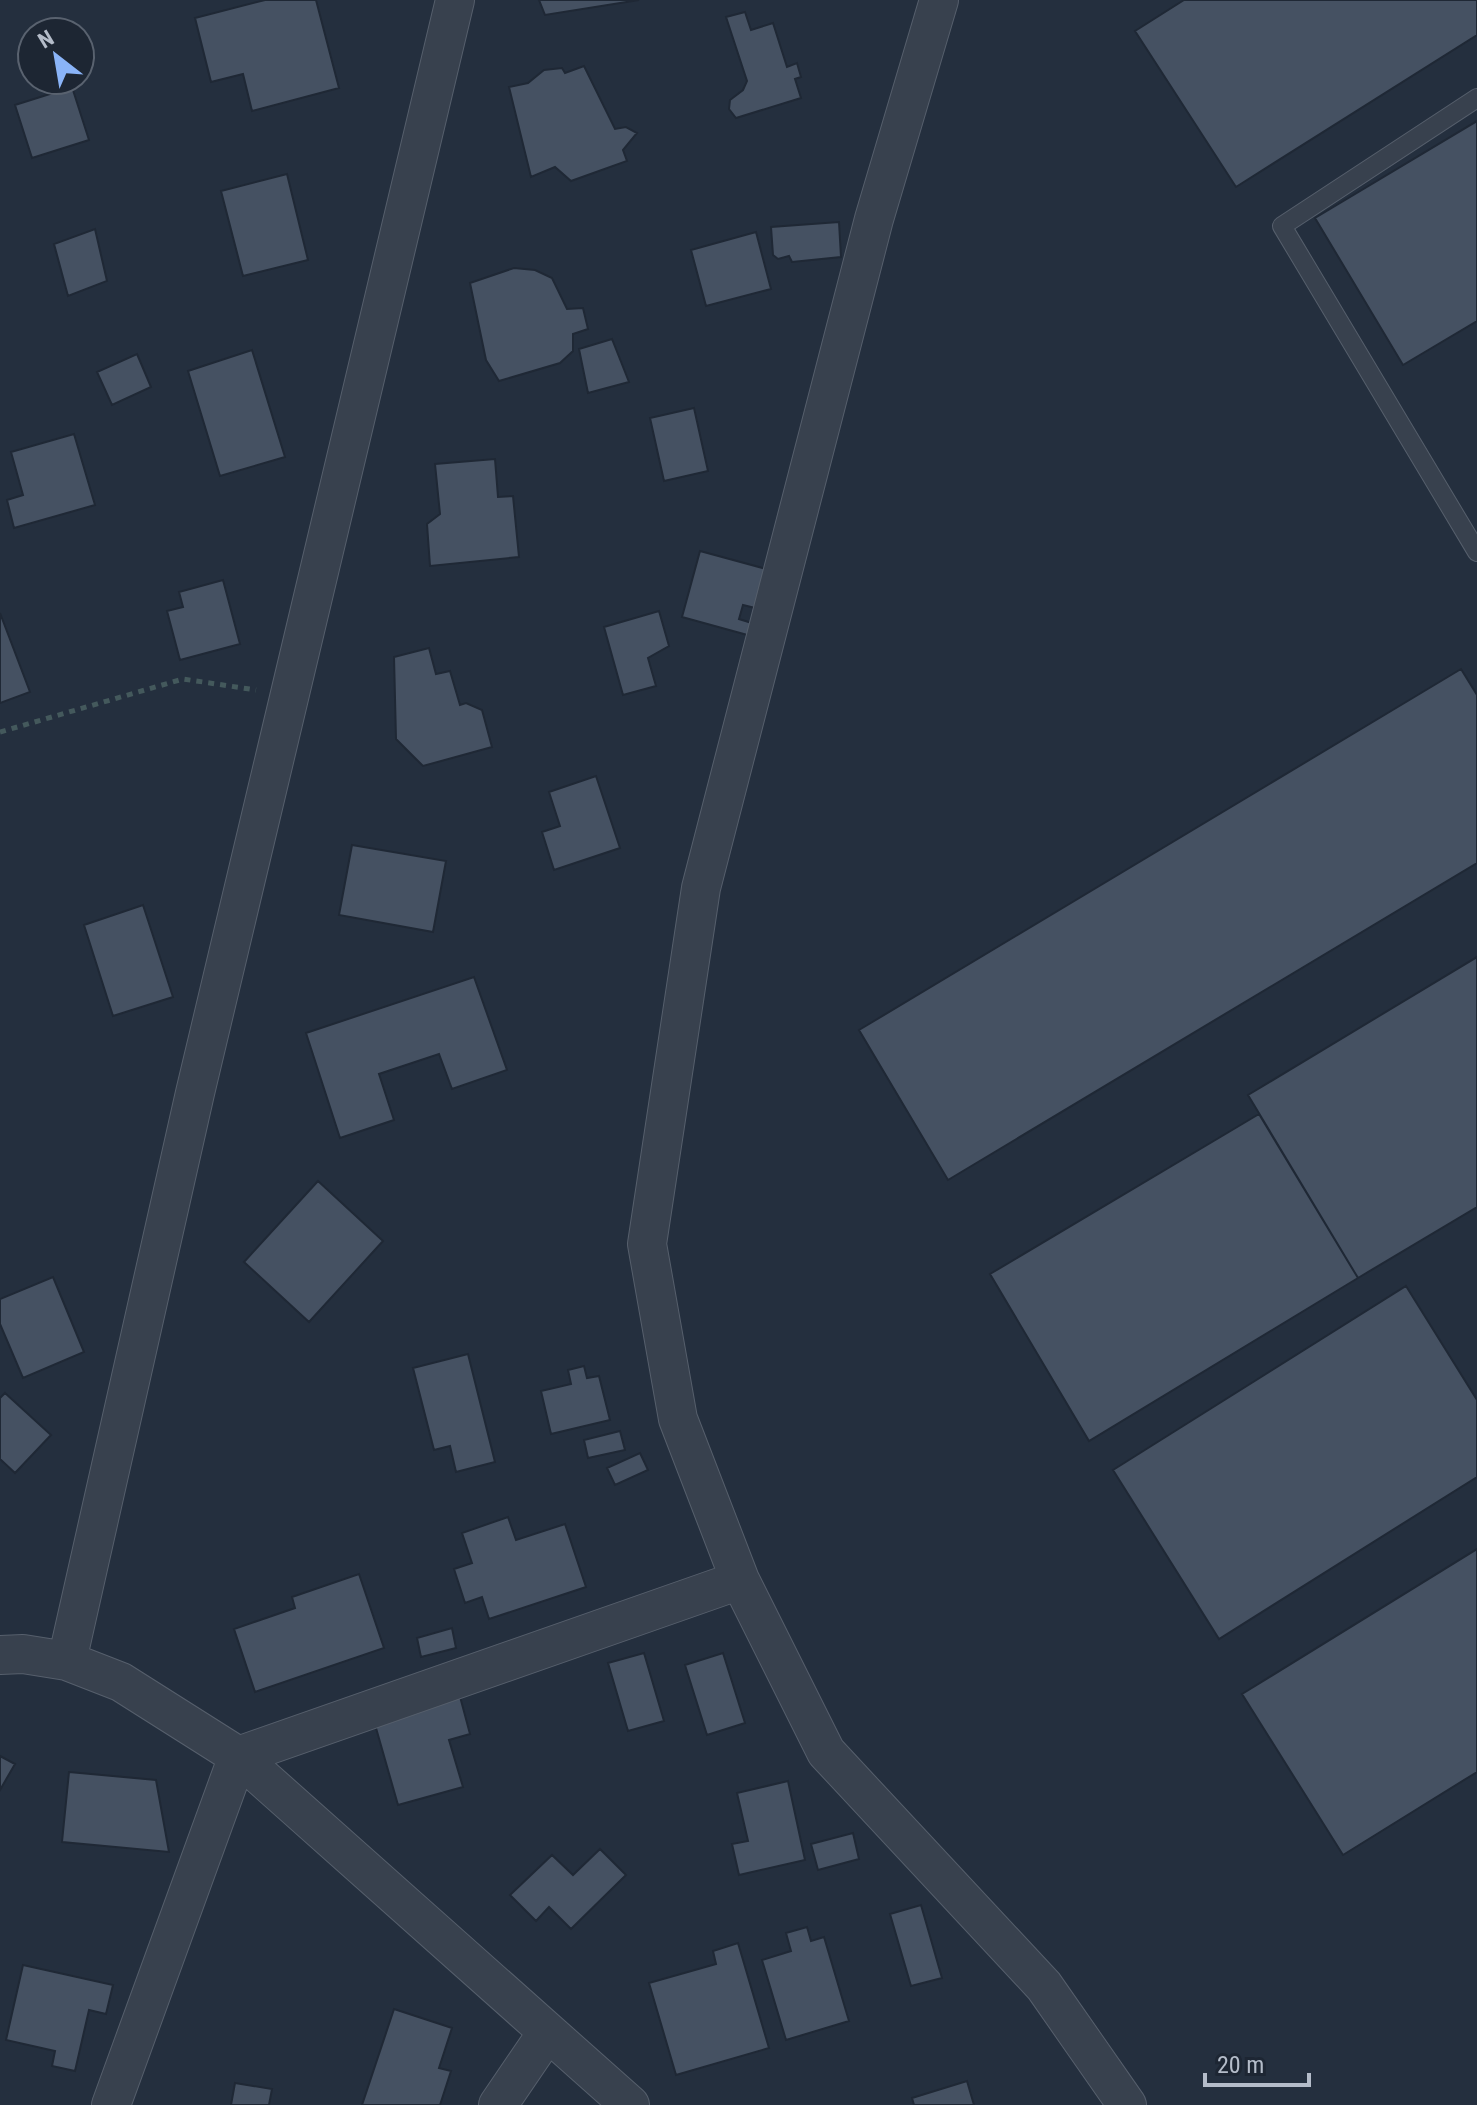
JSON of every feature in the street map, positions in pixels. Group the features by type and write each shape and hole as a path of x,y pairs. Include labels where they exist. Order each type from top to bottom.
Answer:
{"street":[{"path":"67,1661 195,1093 455,0"},
{"path":"939,0 874,219 701,888 647,1244 678,1419 740,1580 826,1752 1044,1986 1127,2105"},
{"path":"238,1756 740,1580"},
{"path":"0,1655 23,1654 67,1661 121,1682 238,1756 630,2105"},
{"path":"111,2105 238,1756"},
{"path":"498,2105 547,2033"}],"lane":[{"path":"1477,98 1282,226 1477,552"}],"path":[{"path":"0,732 183,679 289,694"}],"building":[{"path":"265,0 316,0 339,88 252,111 243,74 211,82 195,18"},
{"path":"539,0 639,0 545,15"},
{"path":"1184,0 1477,0 1477,35 1236,187 1135,31"},
{"path":"745,12 751,30 773,23 787,67 797,63 801,77 795,79 801,98 736,118 729,109 730,100 743,90 747,81 726,17"},
{"path":"584,66 615,129 626,127 637,133 623,150 627,161 571,181 555,167 531,177 509,87 528,83 544,70 562,68 565,73"},
{"path":"44,96 75,96 89,140 32,158 15,105"},
{"path":"1477,121 1477,321 1403,365 1315,218"},
{"path":"287,174 308,260 243,276 221,191"},
{"path":"839,222 841,257 792,262 789,256 778,259 773,255 771,227"},
{"path":"95,229 107,281 68,296 54,244"},
{"path":"756,232 771,289 706,306 691,250"},
{"path":"514,268 535,270 552,278 567,309 583,308 588,329 573,334 573,351 560,363 499,381 486,360 470,283"},
{"path":"612,339 629,382 588,393 579,349"},
{"path":"252,350 285,457 220,476 188,371"},
{"path":"137,354 151,387 112,405 97,372"},
{"path":"694,408 708,471 664,481 650,418"},
{"path":"74,434 95,505 14,528 7,500 23,495 11,452"},
{"path":"495,459 498,497 513,496 519,557 430,566 427,524 440,514 435,464"},
{"path":"700,551 770,570 759,609 743,605 739,619 755,624 751,636 682,617"},
{"path":"223,580 240,644 180,660 167,611 183,607 179,592"},
{"path":"659,611 669,646 648,658 656,686 623,695 604,627"},
{"path":"0,613 30,692 0,703"},
{"path":"429,648 436,674 450,671 460,705 466,703 482,710 492,747 423,766 396,739 394,657"},
{"path":"1461,669 1477,695 1477,863 948,1180 859,1030"},
{"path":"596,776 620,848 554,870 542,832 560,826 549,792"},
{"path":"352,845 446,861 433,932 339,915"},
{"path":"143,905 173,997 113,1016 84,925"},
{"path":"1477,957 1477,1207 1358,1278 1248,1095"},
{"path":"474,977 507,1070 452,1089 439,1054 379,1074 394,1120 340,1138 306,1033"},
{"path":"1259,1114 1358,1278 1089,1441 990,1274"},
{"path":"318,1181 383,1241 309,1322 244,1262"},
{"path":"53,1277 84,1352 23,1378 0,1324 0,1299"},
{"path":"1406,1286 1477,1400 1477,1477 1219,1639 1113,1470"},
{"path":"468,1354 495,1462 456,1472 450,1446 434,1450 413,1368"},
{"path":"584,1366 587,1378 599,1376 610,1420 551,1434 541,1391 571,1384 568,1370"},
{"path":"5,1393 51,1435 15,1473 0,1459 0,1398"},
{"path":"620,1431 625,1450 588,1458 584,1440"},
{"path":"640,1453 648,1470 615,1485 607,1468"},
{"path":"508,1517 516,1540 565,1524 586,1587 489,1619 482,1597 465,1603 454,1569 472,1563 462,1533"},
{"path":"1477,1549 1477,1772 1343,1855 1242,1694"},
{"path":"359,1574 384,1648 255,1692 234,1629 295,1608 292,1597"},
{"path":"452,1628 456,1648 421,1657 417,1638"},
{"path":"644,1653 664,1721 628,1731 608,1663"},
{"path":"723,1653 745,1723 707,1735 685,1665"},
{"path":"458,1689 470,1734 449,1740 463,1787 398,1805 372,1714"},
{"path":"0,1756 15,1764 0,1790"},
{"path":"69,1772 156,1780 169,1852 62,1842"},
{"path":"788,1781 805,1860 739,1875 732,1844 748,1841 737,1793"},
{"path":"853,1833 859,1859 818,1870 811,1844"},
{"path":"600,1849 626,1875 571,1929 549,1907 536,1921 510,1895 552,1855 573,1875"},
{"path":"921,1905 942,1978 911,1986 890,1914"},
{"path":"807,1927 811,1941 824,1937 849,2021 786,2040 762,1960 791,1951 786,1933"},
{"path":"738,1943 769,2048 676,2075 649,1983 716,1964 713,1951"},
{"path":"23,1965 113,1985 106,2014 89,2010 75,2071 52,2066 55,2051 6,2040"},
{"path":"394,2009 452,2028 439,2068 451,2071 440,2105 362,2105"},
{"path":"967,2081 974,2105 914,2105 912,2098"},
{"path":"235,2083 272,2089 269,2105 231,2105"}]}
